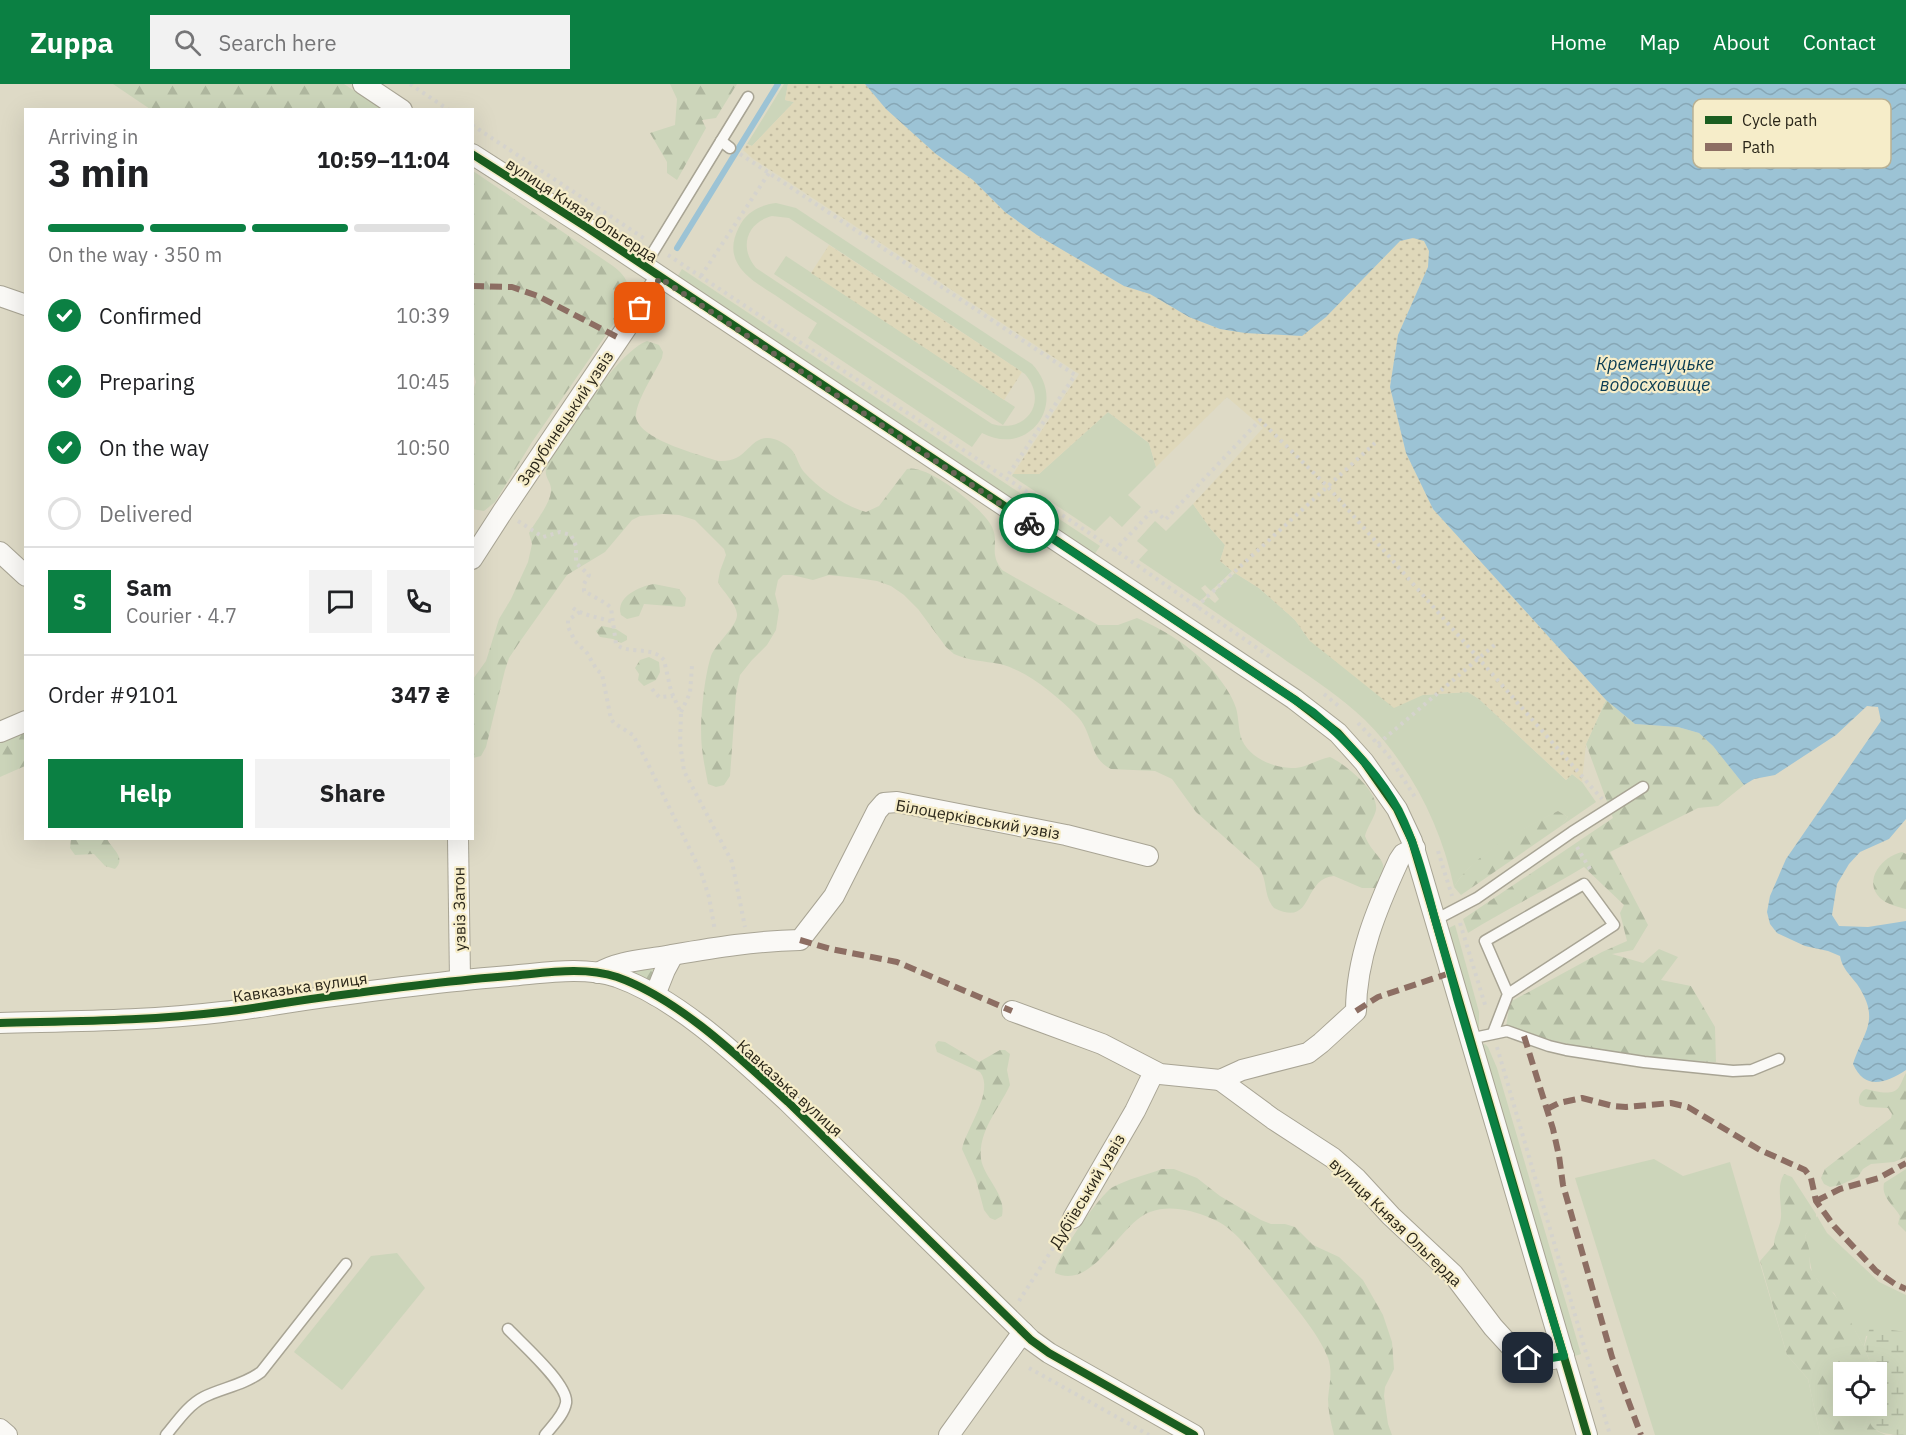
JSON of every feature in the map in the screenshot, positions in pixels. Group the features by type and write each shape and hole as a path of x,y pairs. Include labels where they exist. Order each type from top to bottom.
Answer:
{"street":[{"path":"363,84 399,108"},
{"name":"вулиця Князя Ольгерда","path":"474,155 1294,699 1338,733 1383,786 1397,808 1415,848 1469,1039 1587,1435"},
{"name":"Зарубинецький узвіз","path":"474,556 652,273"},
{"path":"0,296 24,304"},
{"path":"0,552 24,574"},
{"path":"0,732 24,722"},
{"name":"Білоцерківський узвіз","path":"598,973 615,965 715,946 800,940 834,896 877,811 884,803 897,802 1066,835 1148,856"},
{"name":"узвіз Затон","path":"458,840 460,980"},
{"path":"1012,1011 1095,1041 1154,1072 1166,1075 1220,1080 1242,1070 1308,1053 1356,1011 1359,973 1372,924 1399,860 1415,848"},
{"path":"655,995 664,970 673,955"},
{"name":"Кавказька вулиця","path":"0,1023 201,1015 460,980 569,971 598,973 618,978 655,995 717,1040 788,1102 1023,1332 1049,1353 1194,1435"},
{"name":"Дубіївський узвіз","path":"1072,1218 1135,1111 1154,1072"},
{"name":"вулиця Князя Ольгерда","path":"1220,1080 1273,1119 1333,1158 1356,1178 1391,1216 1453,1274 1493,1327 1514,1350 1537,1359 1564,1356"},
{"path":"949,1435 1023,1332"},
{"path":"0,1429 7,1435"}],"lane":[{"path":"652,273 657,247 725,145 748,96"},
{"path":"1435,920 1456,910 1643,787"},
{"path":"1493,1033 1508,994 1614,925 1584,884 1485,941 1508,994"},
{"path":"1469,1039 1507,1031 1566,1050 1644,1062 1733,1071 1752,1070 1779,1059"},
{"path":"166,1435 194,1403 254,1378 261,1372 346,1264"},
{"path":"508,1329 558,1382 566,1395 565,1406 545,1435"}],"path":[{"path":"410,84 446,108"},
{"path":"474,126 1115,550 1279,663"},
{"path":"750,160 1075,375 1006,478"},
{"path":"701,276 769,173"},
{"path":"1101,570 1115,550 1154,509 1165,520 1260,420 1328,487 1610,808"},
{"path":"1196,607 1375,443"},
{"path":"532,531 543,537 560,532 571,535 576,546 576,563 589,575 584,584 584,591 609,606 615,642 619,647 642,650 662,658 667,667 673,696 681,713"},
{"path":"573,608 613,622"},
{"path":"580,612 568,620 570,633 602,674 611,719 633,735 701,872 714,918 715,946"},
{"path":"1378,744 1498,642"},
{"path":"692,666 690,693 681,713 680,743 684,771 732,862 747,942"},
{"path":"652,689 659,697 673,696"},
{"path":"1318,690 1344,711"},
{"path":"1352,718 1378,744 1396,767 1419,804"},
{"path":"1570,834 1590,869 1584,884"},
{"path":"1435,844 1493,1033 1610,1435"},
{"path":"1029,1368 1149,1435"}],"green space":[{"path":"113,84 344,84 380,108 149,108"},
{"path":"670,84 737,84 716,118 702,120 706,128 677,180 667,173 667,162 650,133 675,125 677,99"},
{"path":"784,84 788,84 785,100 794,102 752,146 747,144"},
{"path":"474,172 613,266 624,277 628,289 626,301 619,316 532,442 495,502 484,511 474,509 474,388 476,382 474,375"},
{"path":"776,203 796,208 1032,364 1042,379 1046,395 1045,410 1038,422 1028,432 1015,438 999,439 982,433 972,447 808,338 817,323 747,276 740,268 733,250 734,239 745,217 754,210","holes":["772,216 789,218 1025,374 1035,395 1030,413 1024,420 1015,424 1004,426 992,424 756,268 747,245 751,230 763,219"]},
{"path":"786,256 1015,407 1003,425 774,274"},
{"path":"682,269 1100,546 1094,555 676,279"},
{"path":"647,341 659,345 663,352 636,414 638,423 656,438 683,450 718,461 735,459 760,440 776,439 791,449 802,469 817,485 841,501 866,512 879,506 907,469 928,473 967,499 987,519 994,533 996,558 1002,570 1098,625 1118,625 1137,618 1181,642 1210,667 1226,688 1236,708 1242,740 1256,757 1276,766 1291,768 1330,757 1352,772 1367,787 1376,803 1376,810 1365,836 1381,860 1384,871 1376,888 1362,888 1334,876 1316,885 1302,907 1296,912 1274,908 1268,898 1264,878 1259,868 1196,812 1172,779 1155,771 1111,769 1104,765 1095,752 1082,722 1051,692 1010,667 954,654 904,595 891,586 877,581 829,575 813,580 783,575 778,580 775,594 779,610 776,630 767,645 740,675 736,694 730,776 724,785 716,787 708,784 701,738 706,676 711,656 734,624 737,614 718,582 726,555 724,549 695,520 679,515 640,516 632,520 605,552 567,575 509,658 486,747 481,756 474,758 474,678 486,661 499,619 528,562 532,544 529,533 550,496 551,488 546,468 591,397 635,348"},
{"path":"1108,412 1149,443 1156,467 1128,495 1141,507 1122,527 1110,516 1095,531 1012,476 1013,474 1039,474"},
{"path":"1193,504 1225,545 1220,561 1232,571 1211,591 1205,585 1201,588 1207,595 1200,601 1139,560 1148,550 1137,541 1155,521 1166,531"},
{"path":"1235,573 1259,588 1295,620 1310,641 1423,695 1468,692 1479,699 1566,780 1572,774 1582,782 1596,802 1561,826 1568,817 1558,811 1516,834 1473,864 1454,887 1441,841 1422,797 1410,776 1381,738 1365,720 1338,697 1202,603 1208,597 1215,603 1219,599 1214,592"},
{"path":"654,584 679,589 686,598 685,606 644,604 639,616 627,619 621,615 620,609 625,598 642,587"},
{"path":"602,626 616,629 627,636 627,640 621,643 600,637 596,631"},
{"path":"649,657 659,662 660,672 656,680 644,686 638,680 639,674 635,668 640,660"},
{"path":"1606,700 1635,724 1678,727 1699,733 1713,746 1744,785 1718,806 1698,808 1610,852 1648,925 1633,950 1612,954 1643,963 1659,949 1678,957 1661,980 1691,986 1715,1027 1716,1062 1664,1059 1610,1052 1531,1035 1506,1027 1510,1002 1602,952 1627,941 1620,913 1624,905 1584,867 1468,933 1463,919 1613,818 1586,744"},
{"path":"24,731 24,766 0,777 0,740"},
{"path":"1558,811 1568,817 1561,826 1461,895 1454,887 1462,875 1486,853 1516,833"},
{"path":"71,840 108,840 120,861 115,869 105,866 94,854 75,855 70,848"},
{"path":"1902,852 1906,854 1906,909 1880,898 1873,884 1877,870 1882,864 1888,858"},
{"path":"1455,925 1479,1012 1479,1028 1476,1028 1447,929"},
{"path":"655,967 653,985 629,976 628,970"},
{"path":"938,1041 945,1042 979,1062 1000,1050 1005,1050 1010,1054 1007,1070 1010,1085 990,1121 981,1149 983,1166 1003,1208 1002,1216 995,1220 990,1218 984,1210 976,1180 962,1149 982,1099 984,1080 980,1072 937,1052 935,1045"},
{"path":"1485,1044 1497,1068 1581,1354 1572,1357 1481,1045"},
{"path":"1906,1073 1906,1157 1894,1162 1871,1164 1863,1169 1858,1177 1840,1185 1830,1187 1824,1184 1821,1178 1825,1169 1891,1118 1892,1114 1888,1108 1860,1105 1859,1098 1862,1092 1866,1089 1892,1092 1899,1087"},
{"path":"1654,1159 1683,1176 1730,1162 1787,1355 1808,1379 1820,1435 1655,1435 1575,1178"},
{"path":"1162,1169 1174,1169 1197,1178 1220,1196 1261,1220 1271,1224 1295,1227 1313,1245 1339,1257 1363,1280 1383,1315 1392,1342 1394,1369 1385,1387 1384,1396 1392,1435 1334,1435 1328,1403 1330,1368 1324,1348 1301,1314 1249,1249 1228,1228 1214,1220 1180,1209 1155,1210 1139,1219 1094,1265 1082,1273 1069,1276 1055,1273 1070,1241 1107,1192 1113,1187"},
{"path":"1906,1169 1906,1232 1898,1224 1900,1216 1884,1193 1884,1183"},
{"path":"1784,1174 1792,1177 1816,1214 1816,1220 1805,1236 1809,1249 1810,1268 1819,1282 1830,1289 1840,1302 1870,1362 1833,1362 1833,1416 1869,1416 1877,1431 1886,1435 1820,1435 1808,1379 1787,1355 1760,1261 1774,1245 1781,1217"},
{"path":"1817,1216 1827,1233 1879,1282 1906,1295 1906,1332 1894,1331 1866,1336 1864,1347 1834,1293 1819,1282 1812,1272 1805,1236"},
{"path":"397,1253 425,1288 342,1390 294,1352 371,1256"},
{"path":"1870,1327 1906,1332 1906,1435 1880,1432 1871,1424 1869,1416 1887,1416 1887,1362 1870,1362 1864,1347"}],"sand":[{"path":"788,84 865,84 886,109 936,154 973,180 1005,212 1037,235 1124,286 1150,294 1189,317 1220,329 1271,335 1400,241 1414,238 1443,209 1428,267 1398,335 1390,387 1406,453 1433,509 1606,700 1586,744 1582,782 1572,774 1566,780 1479,699 1468,692 1423,695 1394,708 1310,641 1295,620 1259,588 1220,561 1225,545 1193,504 1263,428 1227,397 1156,467 1149,443 1108,412 1039,474 1013,474 1079,374 743,150 747,144 752,146 794,102 785,100"},
{"path":"829,245 1022,372 1004,400 811,273"}],"water":[{"name":"Кременчуцьке водосховище","path":"865,84 1906,84 1906,819 1889,839 1860,852 1849,864 1837,884 1832,915 1839,926 1868,927 1906,921 1906,1070 1877,1082 1870,1081 1858,1073 1853,1064 1868,1025 1869,1016 1864,996 1844,968 1840,956 1805,946 1777,933 1770,924 1767,912 1770,896 1786,859 1881,721 1878,707 1867,706 1836,735 1775,775 1754,779 1744,785 1713,746 1699,733 1678,727 1635,724 1606,700 1433,509 1406,453 1390,387 1398,335 1428,267 1429,251 1424,241 1413,238 1400,241 1326,317 1302,336 1245,333 1220,329 1189,317 1150,294 1124,286 1037,235 1005,212 973,180 936,154 886,109"}],"waterway":[{"path":"677,248 778,84"}],"marked path":[{"path":"474,286 512,287 538,296 619,338"},
{"path":"800,940 831,949 897,962 1012,1011"},
{"path":"1356,1011 1378,997 1450,973"},
{"path":"1524,1036 1553,1129 1563,1185 1612,1357 1641,1435"},
{"path":"1547,1109 1559,1103 1582,1098 1613,1106 1671,1103 1688,1107 1760,1150 1805,1170 1811,1178 1816,1201 1834,1226 1876,1271 1906,1289"},
{"path":"1816,1201 1840,1189 1879,1178 1906,1163"}],"cycle path":[{"path":"474,155 586,227 1294,699 1338,733 1364,762 1397,809 1412,841 1587,1435"},
{"path":"0,1023 194,1015 410,986 550,972 591,972 617,977 663,1000 730,1049 788,1102 1031,1340 1049,1353 1194,1435"}],"way so far":[{"path":"640,308 660,278 1029,523"}],"route":[{"path":"1029,523 1313,712 1338,733 1355,752 1383,786 1397,808 1419,861 1469,1039 1564,1356 1553,1359 1528,1358"}]}
